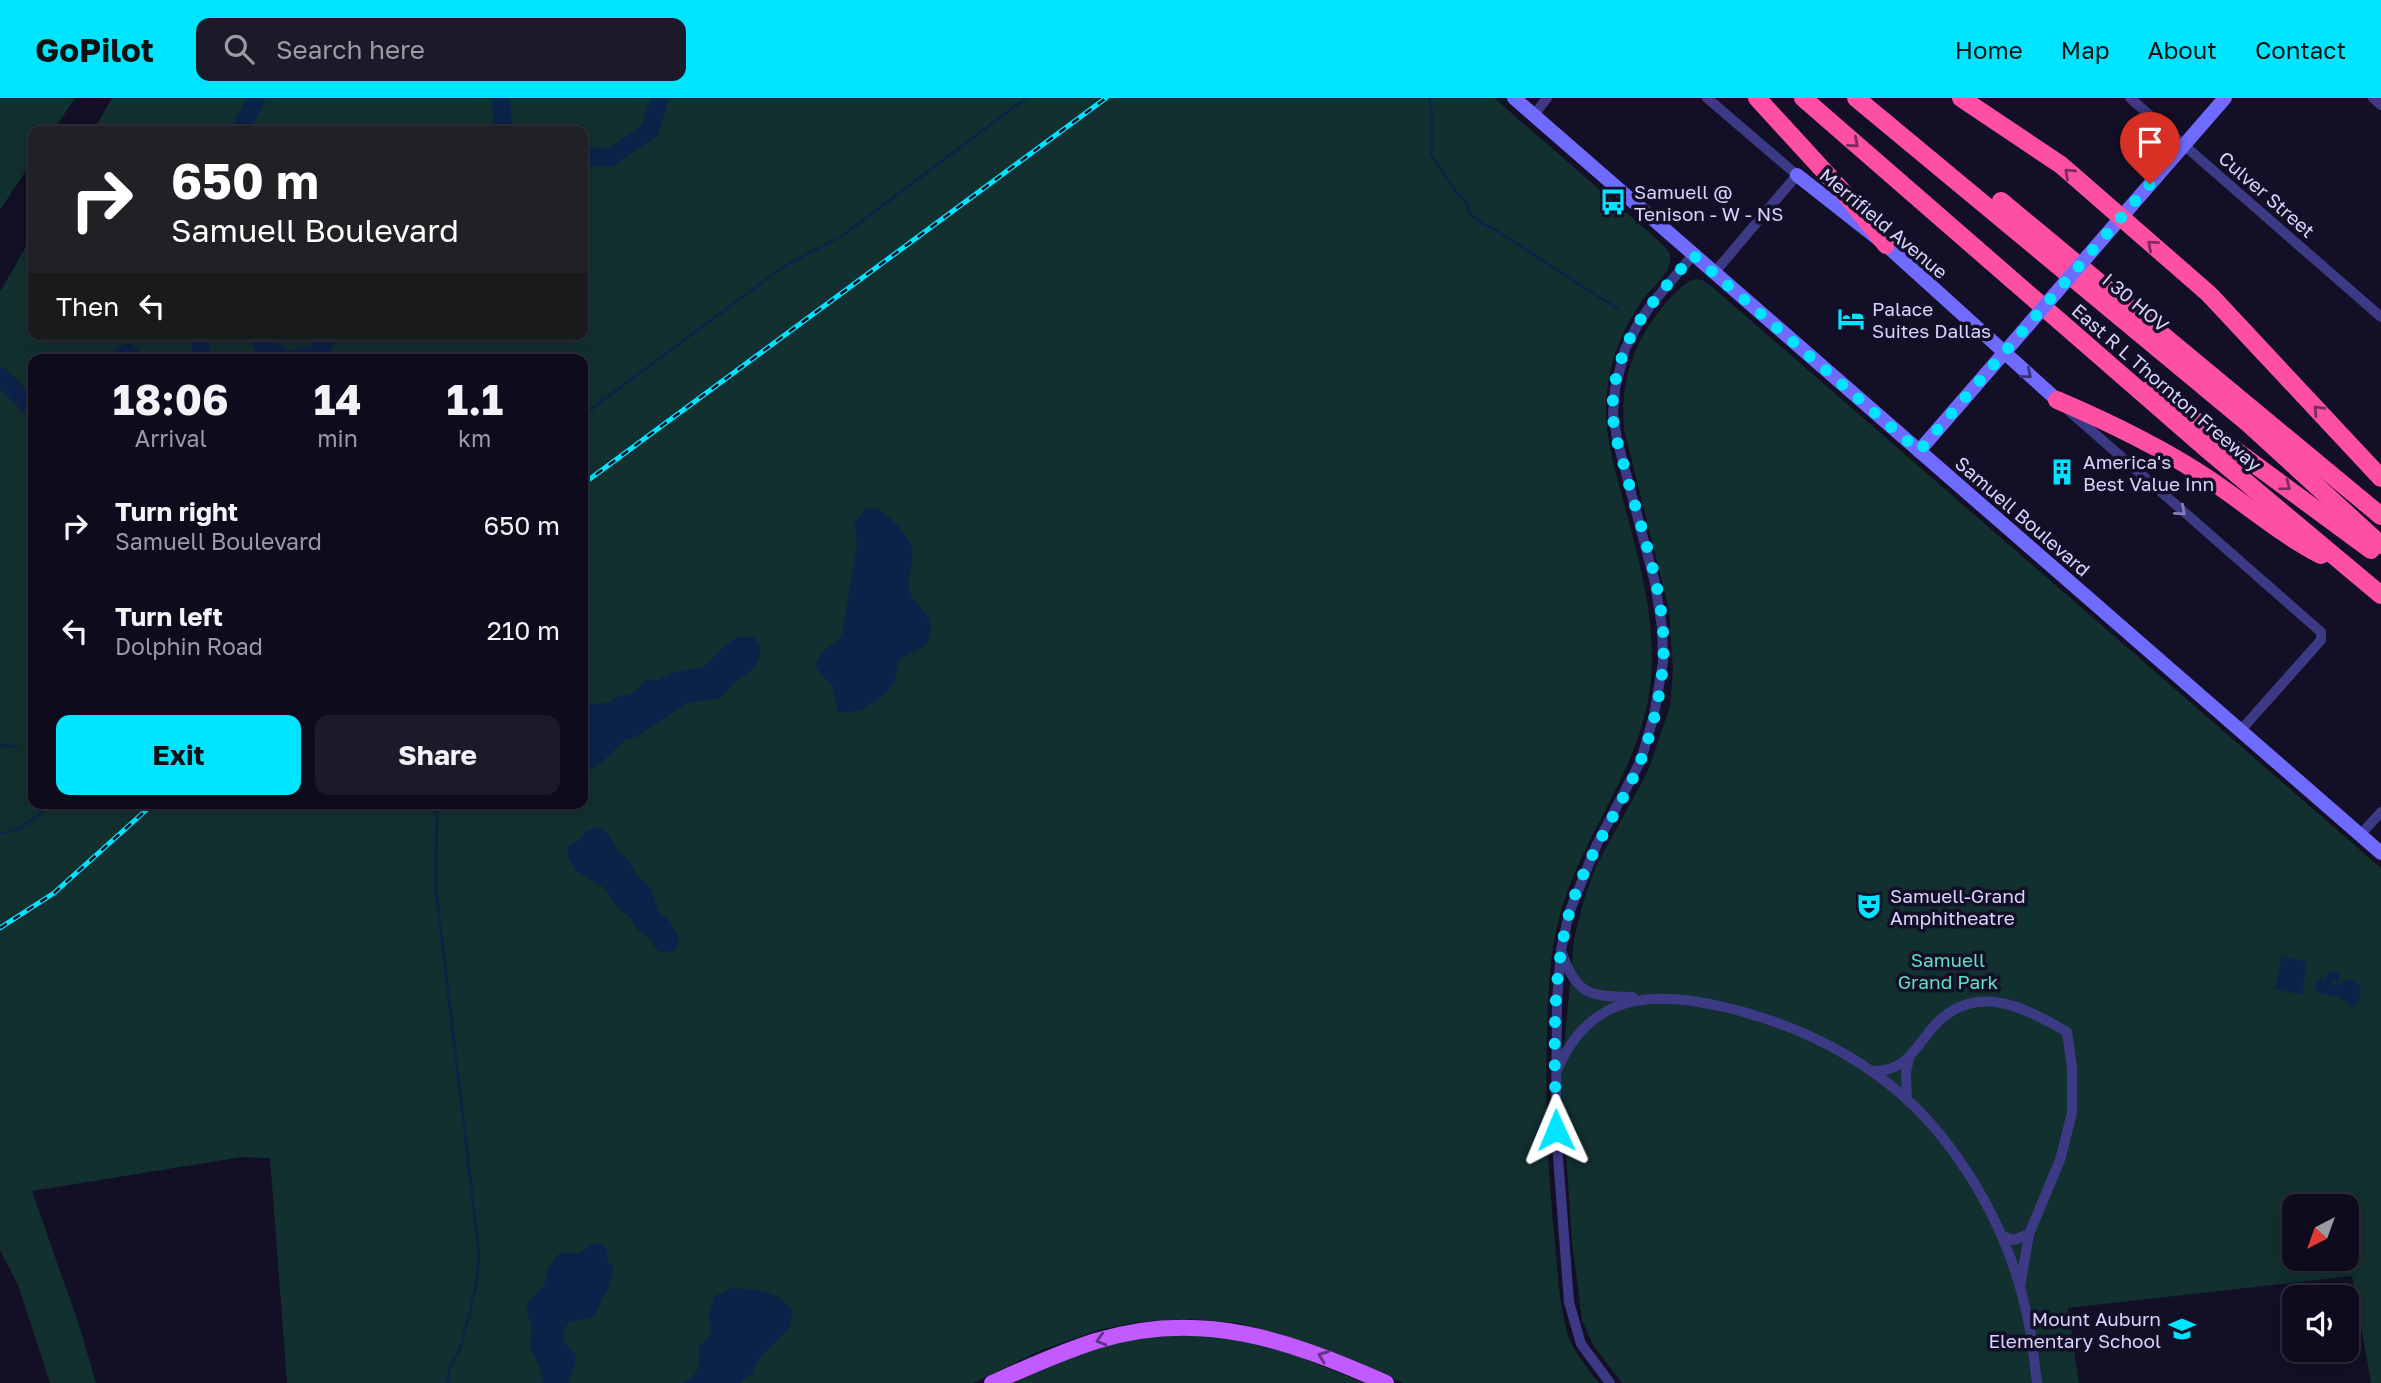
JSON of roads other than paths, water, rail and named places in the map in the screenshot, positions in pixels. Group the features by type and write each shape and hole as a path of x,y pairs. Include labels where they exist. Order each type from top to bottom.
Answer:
{"highway":[{"path":"1757,98 1846,195 1886,245"},
{"name":"East R L Thornton Freeway","path":"1803,98 2052,316 2381,595"},
{"name":"I 30 HOV","path":"1856,98 2249,424 2381,544"},
{"name":"East R L Thornton Freeway","path":"1875,98 2381,516"},
{"path":"1962,98 2061,165 2208,294 2381,478"},
{"path":"2052,316 2381,557"},
{"path":"2194,360 2381,544"},
{"path":"2057,400 2092,415 2200,473 2300,544 2349,569"}],"main road":[{"name":"Samuell Boulevard","path":"1514,98 2381,853"},
{"path":"1919,451 2225,98"},
{"name":"Merrifield Avenue","path":"1797,175 1886,245 2057,400"},
{"path":"992,1383 1097,1340 1137,1332 1181,1329 1234,1331 1258,1335 1325,1356 1386,1383"}],"street":[{"path":"1534,115 1547,98"},
{"name":"Merrifield Avenue","path":"1707,98 1797,175"},
{"name":"Culver Street","path":"2130,98 2381,317"},
{"path":"2373,98 2381,105"},
{"path":"1714,273 1797,175"},
{"path":"1610,1383 1581,1344 1569,1303 1556,1130 1557,1000 1561,950 1569,913 1582,878 1641,760 1657,702 1663,662 1662,627 1655,583 1616,439 1613,414 1615,389 1625,349 1637,326 1650,306 1693,255"},
{"name":"Merrifield Avenue","path":"2057,400 2318,629 2322,636 2241,730"},
{"path":"2360,835 2381,812"},
{"path":"1561,950 1572,974 1588,992 1599,996 1696,1001 1768,1018 1809,1034 1871,1071 1907,1100 1958,1158 2002,1236 2029,1321 2037,1383"},
{"path":"1556,1073 1570,1045 1590,1023 1616,1005 1648,998"},
{"path":"1871,1071 1886,1071 1909,1058 1935,1025 1947,1014 1963,1006 1996,1002 2024,1008 2067,1032 2072,1068 2072,1113 2060,1160 2029,1234 2020,1287"},
{"path":"1907,1100 1906,1072 1909,1058"},
{"path":"2002,1236 2014,1240 2029,1234"}],"water":[{"path":"873,508 891,519 910,544 910,593 930,621 930,635 925,645 898,661 895,681 885,695 860,711 839,713 832,686 818,671 816,664 821,654 842,634 857,547 855,522 864,510"},
{"path":"739,637 754,637 760,645 760,656 754,669 735,682 720,698 687,703 639,736 626,739 588,771 588,705 607,703 615,697 635,692 645,680 658,680 672,673 703,667 727,644"},
{"path":"597,827 608,833 618,851 629,860 636,874 651,889 658,911 669,920 678,935 675,951 662,953 656,949 648,936 637,929 631,918 616,906 605,888 575,871 568,856 568,846 579,840 585,831"},
{"path":"2282,956 2307,962 2303,995 2275,989"},
{"path":"2327,973 2340,973 2338,981 2329,981 2333,986 2349,979 2359,984 2361,995 2355,1006 2350,1007 2350,1004 2338,997 2317,993 2317,979 2325,981"},
{"path":"603,1244 607,1249 607,1260 614,1268 608,1289 594,1316 569,1323 563,1330 564,1341 576,1356 568,1383 543,1383 540,1368 530,1348 532,1326 527,1311 528,1303 545,1284 548,1270 557,1255 580,1253 590,1245"},
{"path":"732,1288 766,1292 780,1298 792,1310 788,1328 762,1356 753,1374 741,1383 681,1383 692,1377 698,1369 699,1346 711,1334 709,1312 715,1296"}],"waterway":[{"path":"242,126 256,98"},
{"path":"501,98 503,126"},
{"path":"588,156 612,157 650,130 660,98"},
{"path":"588,411 787,264 842,236 1026,98"},
{"path":"1429,98 1433,117 1431,155 1466,202 1470,214 1618,309"},
{"path":"200,340 202,354"},
{"path":"260,340 263,347 277,354"},
{"path":"313,354 322,351 325,340"},
{"path":"0,376 28,404"},
{"path":"0,745 17,747"},
{"path":"0,834 18,829 47,809"},
{"path":"437,809 436,889 479,1253 476,1287 460,1350 451,1364 447,1383"}],"railway":[{"path":"588,480 1106,98"},
{"path":"0,928 54,893 147,809"}],"place":[{"name":"Samuell @ Tenison - W - NS","path":"1613,202"},
{"name":"Palace Suites Dallas","path":"1851,319"},
{"name":"America's Best Value Inn","path":"2062,472"},
{"name":"Samuell-Grand Amphitheatre","path":"1869,906"},
{"name":"Mount Auburn Elementary School","path":"2182,1329"}],"park label":[{"name":"Samuell Grand Park","path":"1948,970"}]}
